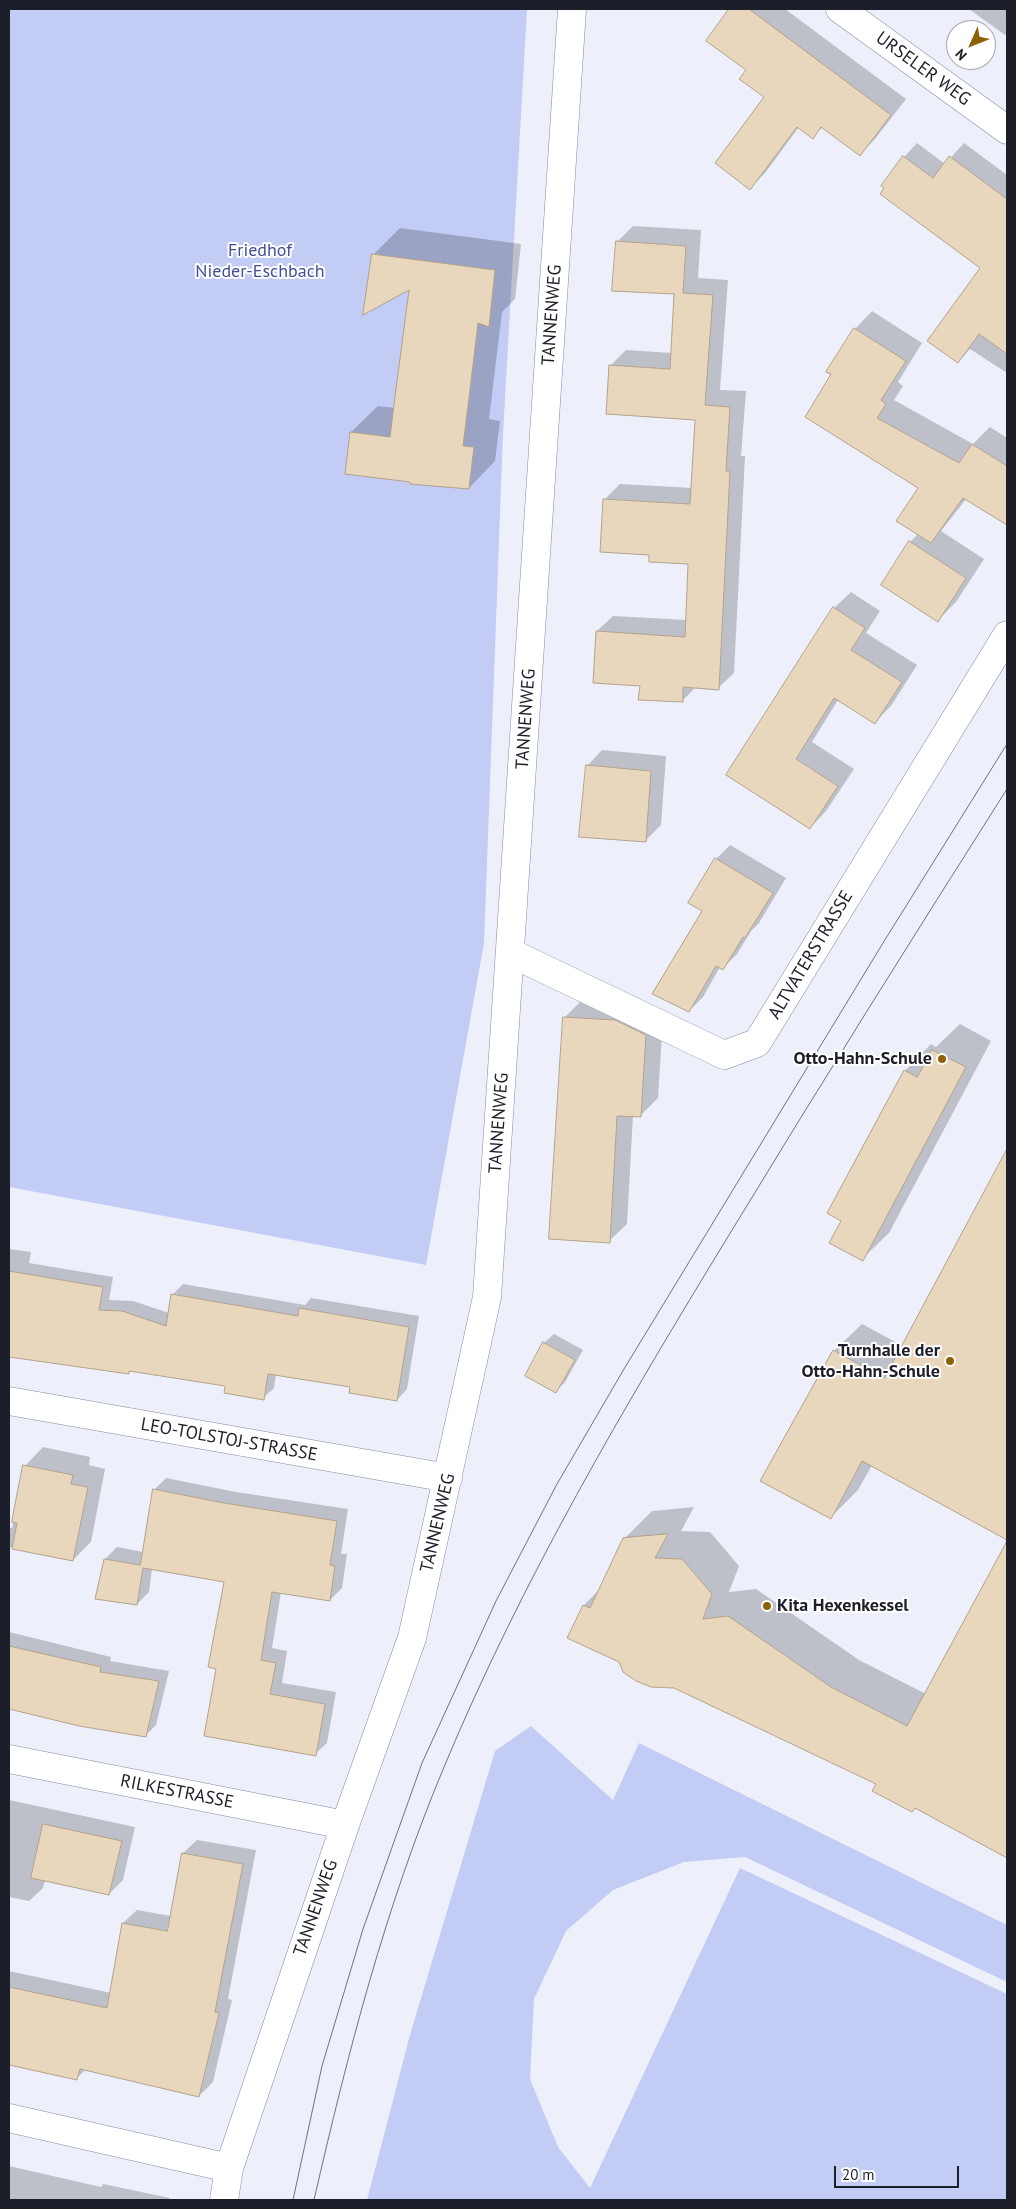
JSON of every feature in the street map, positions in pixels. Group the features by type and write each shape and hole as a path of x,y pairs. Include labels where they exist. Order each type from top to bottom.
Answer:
{"street":[{"name":"TANNENWEG","path":"224,2200 229,2168 345,1825 412,1638 487,1297 572,9"},
{"name":"URSELER WEG","path":"840,9 1007,130"},
{"name":"ALTVATERSTRASSE","path":"511,953 724,1055 758,1043 1007,635"},
{"name":"LEO-TOLSTOJ-STRASSE","path":"9,1401 448,1478"},
{"name":"RILKESTRASSE","path":"9,1759 345,1825"},
{"path":"9,2118 229,2168"}],"green space":[{"name":"Friedhof Nieder-Eschbach","path":"9,9 527,9 503,433 484,943 426,1265 9,1187"},
{"path":"531,1726 613,1800 639,1743 1007,1925 1007,1982 745,1857 684,1862 613,1890 566,1931 534,1999 530,2079 558,2147 590,2188 740,1868 1007,1994 1007,2200 367,2200 410,2035 495,1751"}],"building":[{"path":"729,9 749,9 891,115 860,156 821,127 813,139 797,127 750,190 715,163 764,97 739,79 746,70 706,41"},
{"path":"903,156 933,178 949,156 1007,199 1007,354 979,334 958,363 927,341 980,268 880,194 884,188 881,186"},
{"path":"616,241 686,246 683,293 713,295 705,405 730,407 726,471 730,471 719,690 683,687 683,702 638,700 640,686 593,683 596,631 685,637 688,564 649,562 649,555 600,552 603,499 690,504 695,420 606,414 609,365 670,369 674,294 612,291"},
{"path":"372,254 495,270 489,327 478,323 463,446 474,447 469,489 410,484 410,482 345,474 350,432 390,437 409,290 363,315"},
{"path":"854,328 906,361 881,400 886,404 877,418 959,463 972,444 1007,466 1007,525 963,498 931,543 896,521 918,488 805,417 831,374 826,372"},
{"path":"909,541 966,578 938,622 881,585"},
{"path":"833,607 865,628 851,650 902,682 875,724 834,698 796,759 838,786 810,829 726,775"},
{"path":"586,765 651,771 646,842 579,837"},
{"path":"715,858 773,893 723,970 716,966 689,1012 652,994 702,911 688,903"},
{"path":"563,1017 615,1020 646,1035 641,1117 617,1116 610,1243 549,1239"},
{"path":"932,1050 966,1067 863,1261 829,1243 841,1221 827,1213 904,1070 917,1077"},
{"name":"Turnhalle der Otto-Hahn-Schule","path":"1007,1149 1007,1540 862,1461 831,1519 760,1481 833,1350 884,1378"},
{"path":"9,1271 103,1287 99,1310 122,1311 166,1326 171,1294 298,1316 299,1308 409,1327 397,1401 349,1393 350,1387 268,1374 264,1400 224,1393 225,1386 129,1371 129,1374 9,1357"},
{"path":"543,1342 575,1360 556,1393 525,1376"},
{"path":"23,1465 73,1475 71,1484 88,1487 73,1561 12,1549 17,1523 12,1522"},
{"path":"153,1489 224,1503 337,1521 330,1565 335,1566 330,1601 272,1592 261,1660 276,1663 270,1694 325,1704 316,1756 204,1736 216,1669 208,1667 224,1582 143,1568 137,1605 95,1599 104,1559 140,1565"},
{"path":"668,1534 655,1558 682,1559 712,1594 703,1619 728,1616 831,1687 907,1726 1007,1541 1007,1858 915,1808 912,1812 872,1791 876,1784 674,1688 651,1687 636,1681 623,1672 619,1662 567,1638 583,1605 590,1608 623,1538"},
{"path":"9,1646 101,1667 100,1672 159,1681 146,1737 79,1726 9,1709"},
{"path":"43,1824 122,1841 109,1895 31,1878"},
{"path":"182,1853 243,1864 215,2012 219,2013 199,2097 80,2069 77,2080 9,2065 9,1987 107,2008 122,1923 167,1931"}],"tram line":[{"path":"293,2200 322,2066 363,1929 422,1763 496,1601 557,1484 624,1369 883,943 1007,744"},
{"path":"314,2200 355,2035 386,1927 404,1873 444,1767 507,1629 576,1495 651,1364 798,1123 1007,789"}],"place":[{"name":"Otto-Hahn-Schule","path":"942,1059"},
{"name":"Turnhalle der Otto-Hahn-Schule","path":"950,1361"},
{"name":"Kita Hexenkessel","path":"767,1606"}]}
